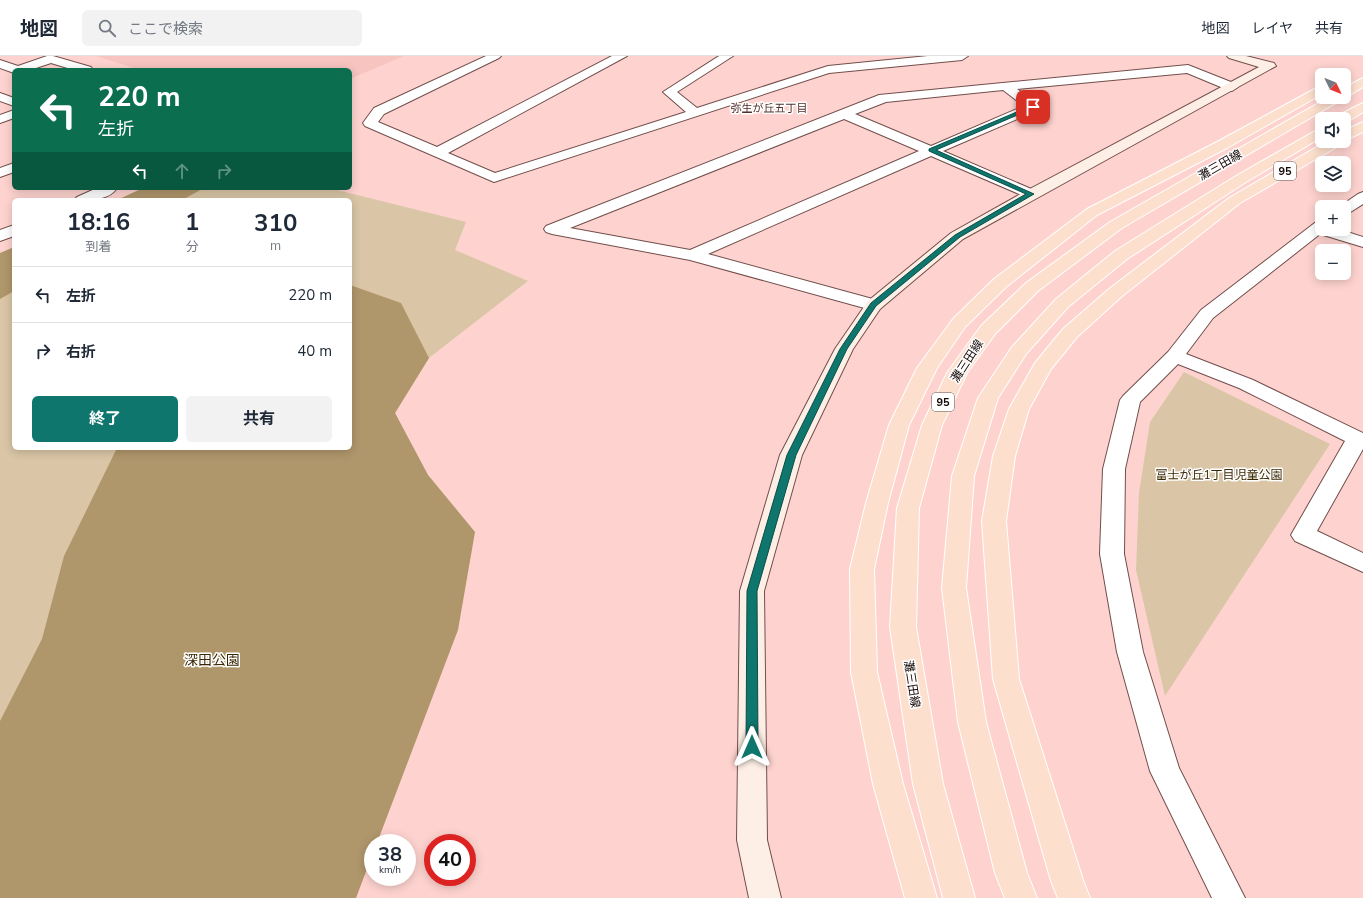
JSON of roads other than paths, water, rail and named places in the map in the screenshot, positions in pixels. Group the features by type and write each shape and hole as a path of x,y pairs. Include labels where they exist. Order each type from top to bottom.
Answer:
{"main road":[{"path":"1351,89 1363,82"},
{"name":"95","path":"921,898 888,784 864,672 862,569 877,503 899,425 927,368 959,324 1000,283 1092,212 1222,145 1315,93"},
{"name":"灘三田線","path":"959,898 928,784 903,628 908,508 932,425 957,373 988,330 1032,286 1116,225 1326,104"},
{"path":"1351,114 1363,107"},
{"path":"1351,133 1363,126"},
{"name":"灘三田線","path":"1021,898 1011,873 970,714 954,588 963,476 988,398 1019,351 1062,303 1121,255 1241,179 1315,135"},
{"name":"95","path":"1116,225 1163,185 1222,145"},
{"name":"95","path":"1121,255 1234,201 1325,148"},
{"name":"95","path":"1074,898 1067,881 1006,679 994,522 1004,456 1019,409 1035,379 1042,367 1070,333 1115,293 1234,201"}],"street":[{"path":"496,56 379,111 370,123 494,178 694,112 828,70 962,56"},
{"path":"437,153 621,56"},
{"path":"694,112 669,92 728,56"},
{"path":"828,70 830,56"},
{"path":"765,898 752,840 752,591 791,455 844,349 874,305 957,236 1031,194 1270,66 1233,56"},
{"path":"23,68 51,59 80,68"},
{"path":"0,64 12,68"},
{"path":"874,305 692,255 552,229 884,98 1188,69 1232,87"},
{"path":"0,76 12,72"},
{"path":"692,255 1033,107 1006,87"},
{"path":"0,96 12,101"},
{"path":"844,114 1031,194"},
{"path":"0,120 12,115"},
{"path":"0,172 12,168"},
{"path":"87,198 105,190"},
{"path":"1351,206 1363,198"},
{"path":"0,236 12,231"},
{"path":"1229,898 1165,771 1130,652 1112,554 1114,469 1130,400 1175,356 1206,314 1315,231"},
{"path":"1346,236 1363,242"},
{"path":"1175,356 1246,384 1356,438 1356,443 1303,535 1363,563"}],"district":[{"name":"弥生が丘五丁目","path":"769,108"}],"park label":[{"name":"富士が丘1丁目児童公園","path":"1219,475"},
{"name":"深田公園","path":"212,660"}]}
